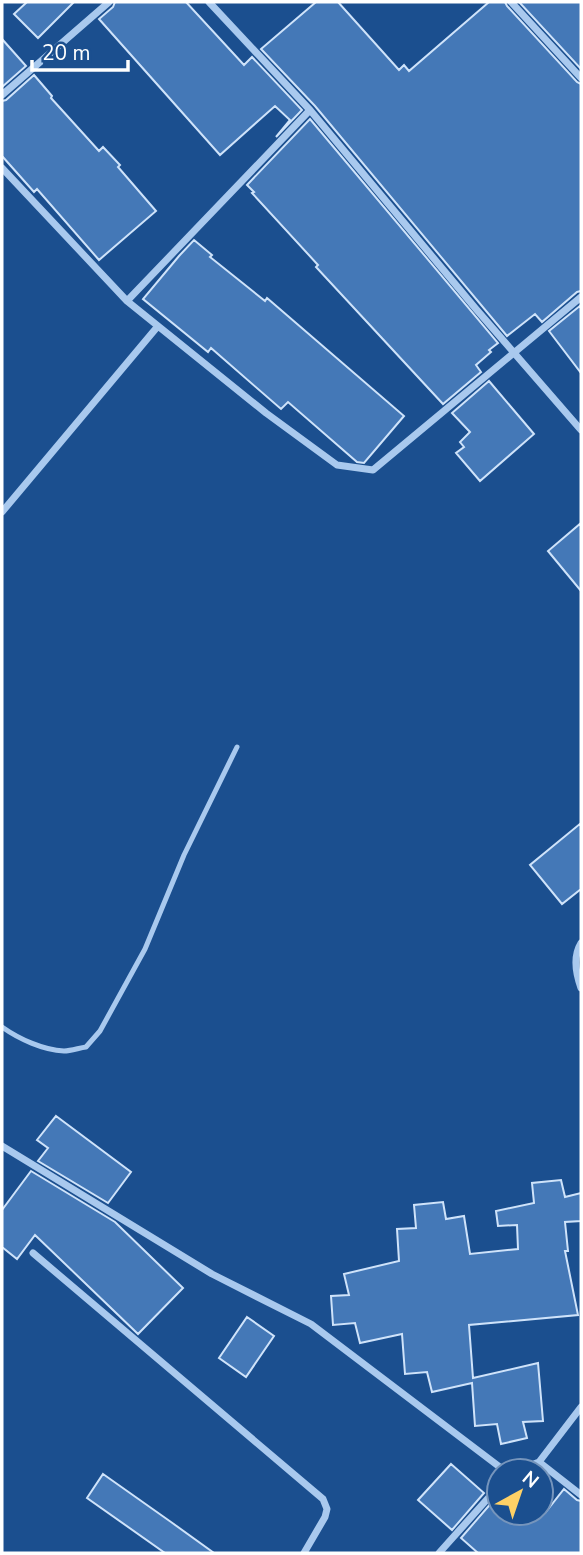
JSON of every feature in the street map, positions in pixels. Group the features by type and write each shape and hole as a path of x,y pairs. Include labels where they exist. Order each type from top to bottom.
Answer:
{"street":[{"path":"2,95 109,2"},
{"path":"209,2 310,110 581,430"},
{"path":"511,2 581,78"},
{"path":"127,301 310,110"},
{"path":"2,168 127,301 266,413 337,465 373,470 581,297"},
{"path":"2,512 158,326"},
{"path":"581,943 578,948 576,973 581,988"},
{"path":"2,1146 212,1274 311,1324 487,1457"},
{"path":"33,1253 323,1499 327,1508 325,1517 304,1553"},
{"path":"544,1457 581,1407"},
{"path":"555,1474 581,1494"},
{"path":"439,1553 485,1502"}],"lane":[{"path":"2,1027 38,1046 65,1051 86,1047 100,1031 145,949 184,855 237,747"}],"building":[{"path":"27,2 74,2 38,38 14,14"},
{"path":"115,2 186,2 244,65 252,57 302,110 276,137 290,120 275,106 220,155 99,19"},
{"path":"316,2 338,2 399,70 404,65 409,71 489,2 505,2 581,84 581,291 542,322 535,314 507,336 315,106 261,49"},
{"path":"519,2 581,2 581,69"},
{"path":"2,39 26,66 2,87"},
{"path":"34,75 99,151 103,147 120,165 118,167 156,211 99,260 37,189 34,192 2,156 2,101"},
{"path":"310,119 498,343 476,365 481,372 443,404 316,267 318,265 247,185"},
{"path":"194,240 212,255 210,257 265,301 267,298 404,416 364,463 357,462 288,402 281,409 211,348 208,352 143,299"},
{"path":"581,305 581,373 549,331"},
{"path":"489,381 534,434 480,481 456,453 464,447 460,442 470,432 452,413"},
{"path":"581,523 581,591 548,551"},
{"path":"581,823 581,889 562,904 530,865"},
{"path":"56,1116 131,1172 108,1203 38,1161 48,1148 37,1140"},
{"path":"31,1171 115,1222 183,1288 138,1334 35,1235 17,1259 2,1247 2,1210"},
{"path":"561,1180 565,1197 581,1193 581,1221 565,1222 568,1251 565,1251 578,1315 469,1325 473,1378 538,1363 543,1421 523,1422 527,1438 501,1444 497,1424 475,1426 472,1383 432,1392 427,1372 405,1374 402,1334 360,1343 355,1323 333,1325 331,1296 349,1295 344,1274 399,1261 397,1229 416,1228 414,1205 443,1202 446,1219 464,1216 470,1254 518,1249 517,1225 498,1226 496,1211 534,1203 532,1183"},
{"path":"247,1317 274,1336 246,1377 219,1358"},
{"path":"451,1464 484,1493 452,1530 418,1500"},
{"path":"103,1474 214,1553 165,1553 87,1498"},
{"path":"564,1489 581,1501 581,1553 478,1553 461,1538 485,1510 485,1527 555,1527 555,1500"}]}
